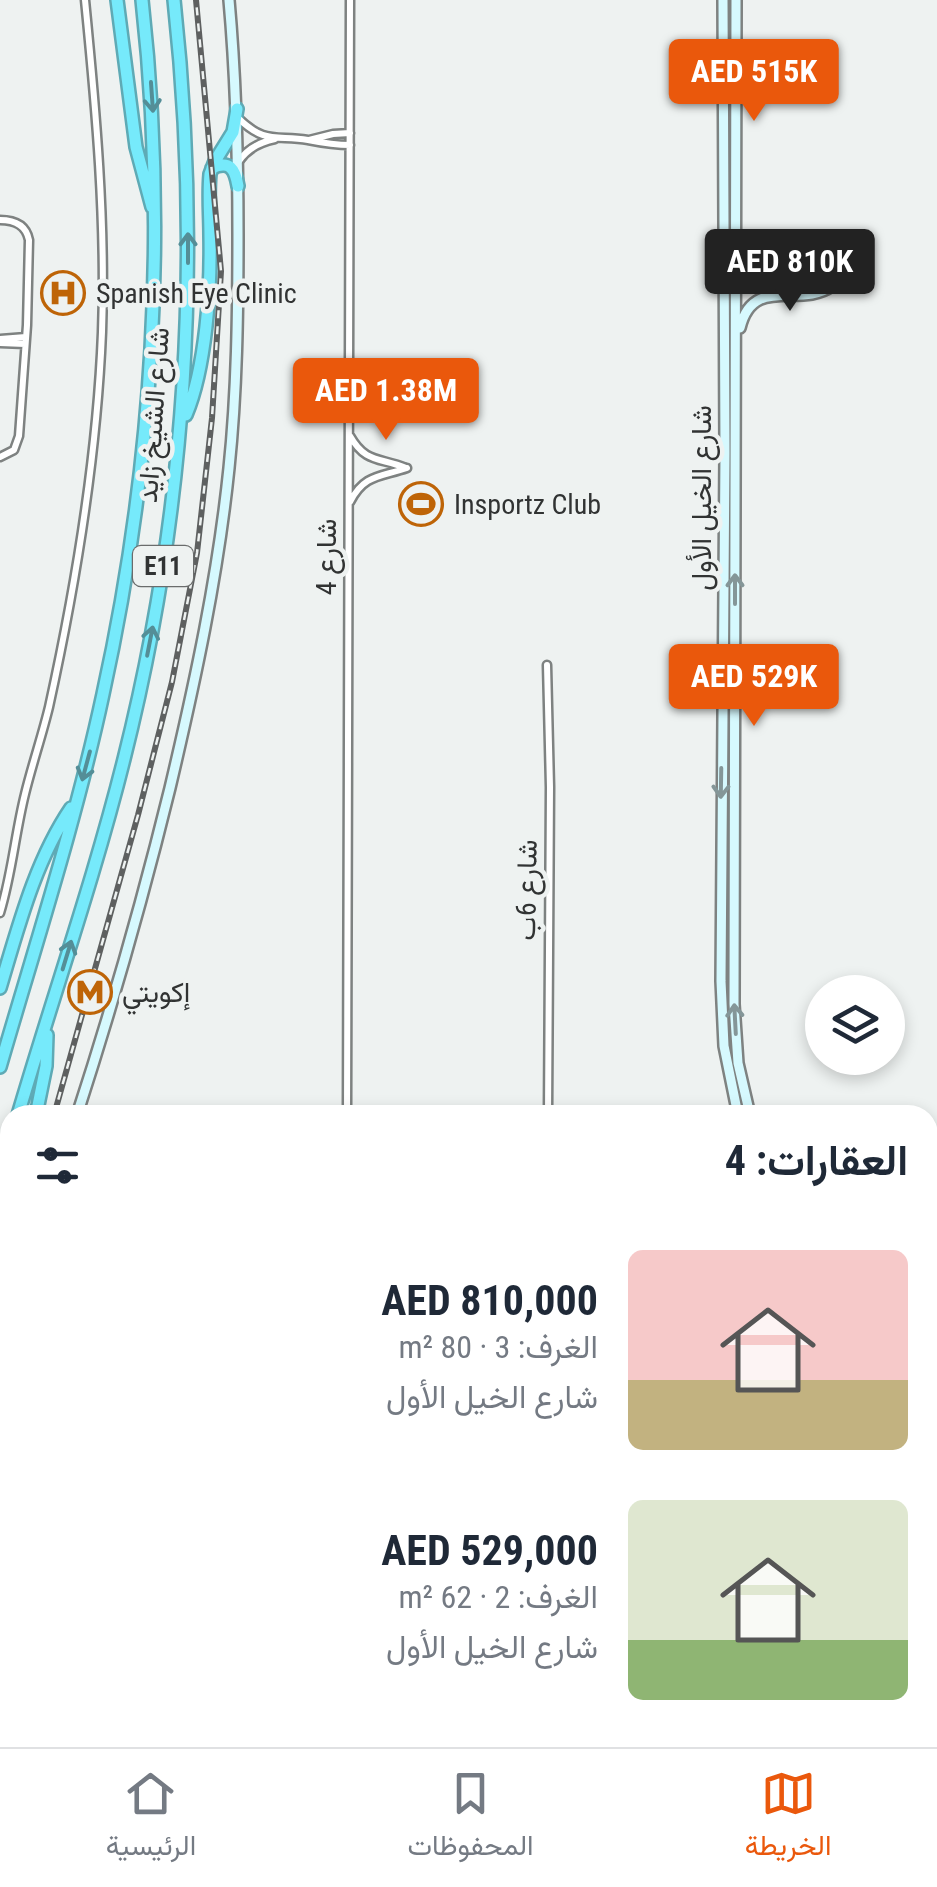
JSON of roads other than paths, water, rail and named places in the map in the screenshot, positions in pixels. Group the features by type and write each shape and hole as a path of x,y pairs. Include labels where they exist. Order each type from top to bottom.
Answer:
{"highway":[{"path":"117,0 136,147 154,213"},
{"name":"شارع الشيخ زايد","path":"0,1067 77,801 112,651 136,509 151,350 154,213 153,111 142,0"},
{"name":"شارع الشيخ زايد","path":"21,1105 110,812 137,703 168,536 182,423 187,280 187,182 174,0"},
{"path":"182,423 196,388 205,322 212,168 233,132 237,114"},
{"path":"212,168 231,166 238,186"},
{"path":"0,988 44,859 77,801"},
{"path":"38,1105 46,1066 46,1021"}],"main road":[{"path":"80,1105 132,940 190,705 224,507 232,439 238,315 239,161 229,0"},
{"name":"شارع الخيل الأول","path":"724,0 721,981 724,1046 736,1105"},
{"name":"شارع الخيل الأول","path":"736,0 734,1004 738,1064 748,1105"},
{"path":"736,249 752,276 788,286"},
{"path":"736,346 744,315 760,299 823,291 832,286"}],"street":[{"path":"0,913 72,592 98,380 102,202 85,0"},
{"name":"شارع 4","path":"347,1105 350,0"},
{"path":"237,114 253,132 279,139 350,145"},
{"path":"309,140 350,133"},
{"path":"239,161 257,144 279,139"},
{"path":"0,457 14,450 19,436 30,240 22,226 4,220"},
{"path":"0,341 26,340"},
{"path":"349,434 368,458 407,468 368,480 349,503"},
{"name":"شارع 6ب","path":"547,665 548,1105"},
{"path":"0,900 8,882"}],"railway":[{"path":"57,1105 172,682 197,553 212,418 221,271 196,0"}],"place":[{"name":"Spanish Eye Clinic","path":"63,293"},
{"name":"Insportz Club","path":"421,504"},
{"name":"إكويتي","path":"90,992"}]}
